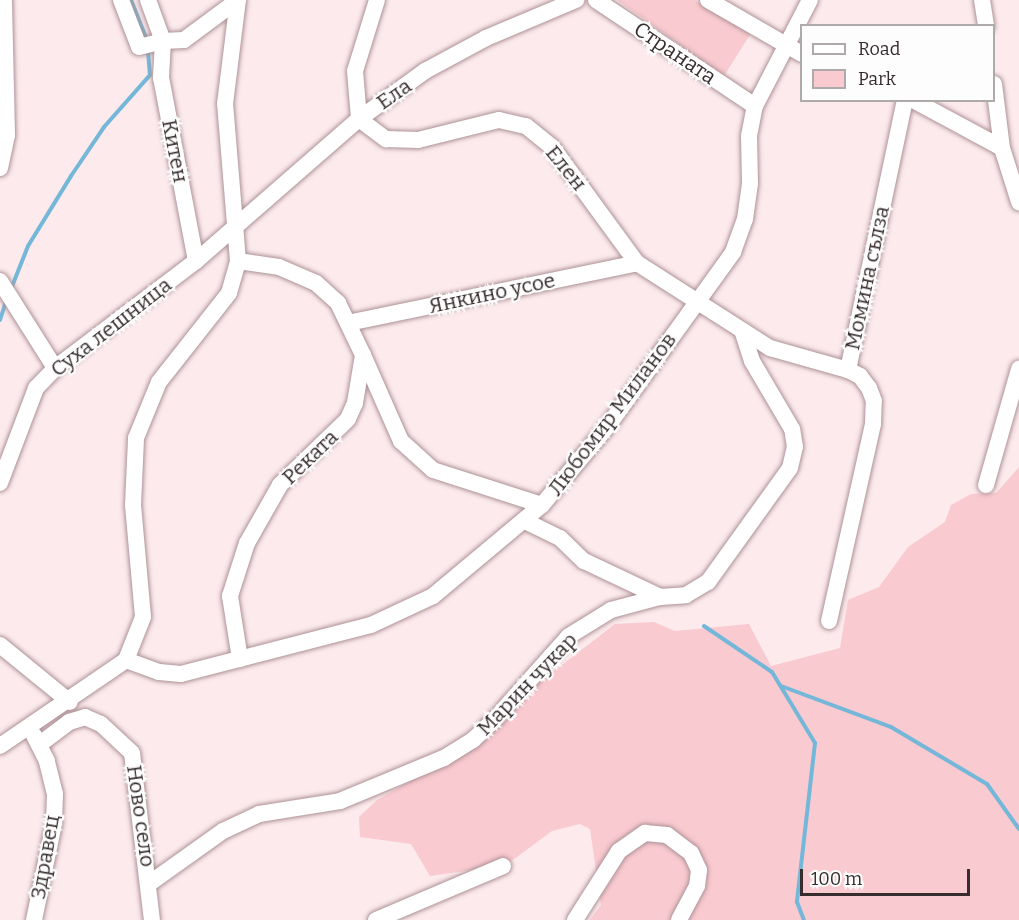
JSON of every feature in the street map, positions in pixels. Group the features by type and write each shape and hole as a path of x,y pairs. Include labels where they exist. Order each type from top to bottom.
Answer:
{"street":[{"path":"0,168 7,135 4,0"},
{"path":"120,0 139,47 163,40 184,40 238,0"},
{"name":"Китен","path":"148,0 163,40 161,78 196,261"},
{"path":"0,746 69,702 126,660 143,617 133,505 136,438 159,382 228,293 238,261 225,104 238,0"},
{"path":"359,118 355,71 377,0"},
{"name":"Ела","path":"236,225 359,118 436,66 486,38 576,0"},
{"name":"Страната","path":"596,0 755,106"},
{"path":"708,0 785,47 800,54"},
{"name":"Любомир Миланов","path":"126,660 159,672 181,674 371,625 434,596 542,505 607,427 733,252 745,219 750,183 749,136 755,106 810,0"},
{"path":"982,0 986,24"},
{"path":"995,98 1002,148 1015,168 1019,202"},
{"name":"Момина сълза","path":"829,621 873,424 874,401 869,388 860,376 848,370 905,102"},
{"path":"917,102 1002,148"},
{"name":"Елен","path":"359,118 386,139 418,140 500,120 526,126 552,147 637,263 770,348 848,370"},
{"name":"Суха лешница","path":"0,483 36,388 55,369 196,261 236,225"},
{"path":"238,261 279,267 316,283 338,303 401,441 433,470 542,505"},
{"name":"Янкино усое","path":"348,323 637,263"},
{"path":"0,281 16,301 55,369"},
{"name":"Марин чукар","path":"150,883 222,831 258,814 340,801 444,758 473,740 495,719 569,636 611,610 660,597 686,595 708,582 790,468 795,447 792,429 752,361 742,331"},
{"name":"Реката","path":"240,659 230,596 247,543 280,485 348,419 355,403 363,355"},
{"path":"986,485 1019,369"},
{"path":"525,521 560,538 584,561 660,597"},
{"path":"0,645 69,702"},
{"name":"Ново село","path":"40,744 69,722 86,717 101,724 132,753 154,920"},
{"name":"Здравец","path":"29,728 40,744 55,794 54,823 34,920"},
{"path":"574,920 619,851 645,833 668,835 691,852 699,870 697,886 679,920"},
{"path":"376,920 503,866"}],"green space":[{"path":"617,0 695,0 751,33 724,76"},
{"path":"1019,467 1019,920 590,920 601,905 590,829 580,824 552,831 506,865 430,876 411,844 360,837 359,817 377,800 472,746 524,694 615,624 654,622 675,631 749,624 771,666 840,648 848,600 879,587 908,547 945,522 951,505 971,494 996,493"}],"waterway":[{"name":"Суха лешница","path":"131,0 147,40"},
{"name":"Суха лешница","path":"11,289 28,246 71,176 104,127 150,75 148,51"},
{"name":"Суха лешница","path":"0,320 6,301"},
{"path":"704,626 772,672 815,743 797,902 804,920"},
{"path":"781,686 891,727 987,784 1019,829"}]}
